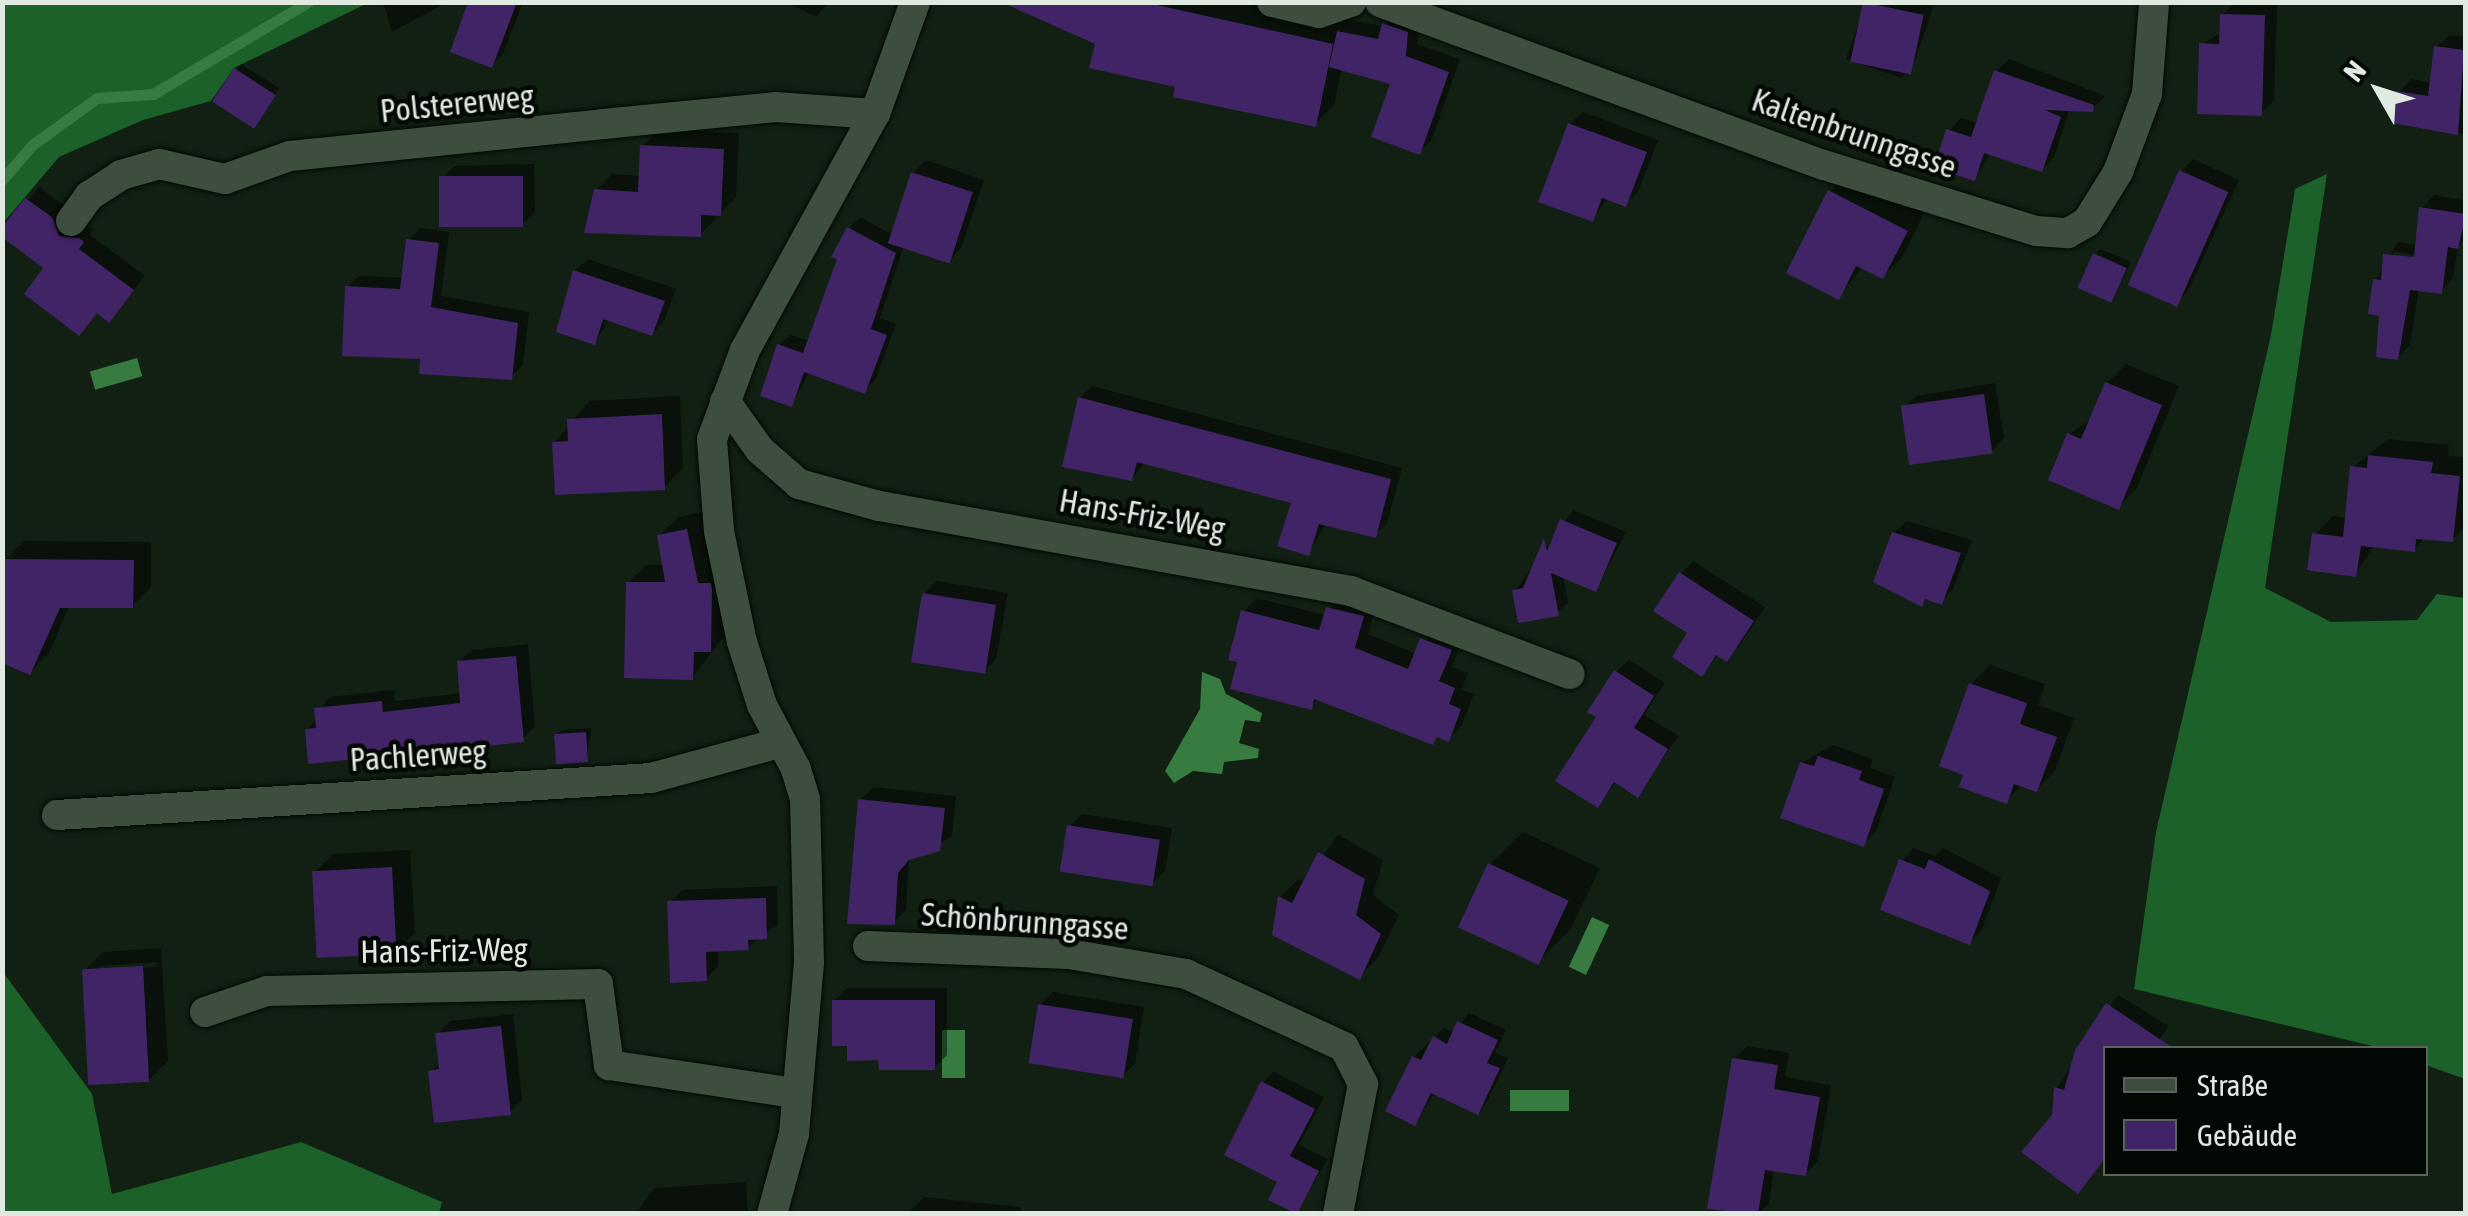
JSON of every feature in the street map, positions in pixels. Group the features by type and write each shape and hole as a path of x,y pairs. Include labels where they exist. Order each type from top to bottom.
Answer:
{"street":[{"path":"772,1214 794,1134 808,962 805,799 796,768 779,743 742,642 718,531 712,439 745,350 875,114 915,2"},
{"path":"1272,2 1319,13 1351,2"},
{"name":"Kaltenbrunngasse","path":"1380,2 1824,165 2036,231 2068,234 2086,222 2118,172 2147,94 2154,2"},
{"name":"Polstererweg","path":"72,221 89,196 120,175 159,164 224,180 290,156 642,120 775,107 875,114"},
{"name":"Hans-Friz-Weg","path":"725,401 760,450 799,484 879,506 1351,591 1570,674"},
{"name":"Pachlerweg","path":"57,815 651,778 779,743"},
{"name":"Schönbrunngasse","path":"868,946 1069,954 1186,974 1344,1047 1363,1084 1338,1214"},
{"name":"Hans-Friz-Weg","path":"205,1012 267,992 598,984 609,1065 795,1093"}],"shaded area":[{"path":"3,3 368,3 234,68 211,101 143,120 59,157 3,223"},
{"path":"2327,174 2265,588 2331,622 2417,620 2437,594 2465,598 2465,1079 2428,1066 2428,1046 2373,1046 2134,989 2156,832 2271,335 2295,189"},
{"path":"137,358 142,376 95,390 90,372"},
{"path":"1202,672 1220,679 1226,694 1262,713 1260,722 1245,720 1239,743 1259,749 1258,758 1224,762 1222,774 1193,771 1174,783 1165,771 1200,709"},
{"path":"1592,917 1609,925 1586,975 1569,967"},
{"path":"3,972 92,1094 112,1194 301,1142 442,1202 439,1213 3,1213"},
{"path":"942,1030 965,1030 965,1078 942,1078"},
{"path":"1510,1090 1569,1090 1569,1111 1510,1111"}],"building":[{"path":"468,2 517,2 492,68 450,52"},
{"path":"1001,2 1143,2 1333,44 1316,127 1173,97 1175,87 1089,68 1095,44"},
{"path":"1863,2 1924,15 1911,75 1850,62"},
{"path":"2220,14 2265,15 2262,116 2197,114 2199,43 2219,44"},
{"path":"1382,23 1408,32 1406,56 1449,72 1420,155 1371,137 1390,84 1329,67 1337,31 1378,39"},
{"path":"2434,46 2464,50 2458,135 2392,123 2396,91 2428,96"},
{"path":"234,68 276,95 254,129 212,102"},
{"path":"1994,70 2094,105 2093,112 2045,110 2061,117 2042,172 1984,153 1975,181 1934,168 1946,129 1971,137"},
{"path":"1568,123 1647,152 1626,207 1602,198 1593,222 1538,202"},
{"path":"640,145 724,149 721,216 701,215 701,237 584,233 594,189 638,192"},
{"path":"2179,170 2228,192 2177,307 2128,285"},
{"path":"911,172 973,192 950,263 888,243"},
{"path":"439,176 523,176 523,227 439,227"},
{"path":"1828,190 1908,231 1883,279 1856,266 1839,300 1786,273"},
{"path":"25,198 53,218 59,236 79,238 84,242 79,249 134,290 109,323 97,313 79,336 24,294 43,268 2,237 2,227"},
{"path":"2419,207 2466,214 2458,249 2448,247 2442,294 2410,290 2398,360 2376,357 2379,316 2368,314 2373,279 2381,280 2383,254 2414,257"},
{"path":"847,227 896,253 871,329 887,335 865,394 804,372 792,407 760,396 777,344 803,353 837,259 831,257"},
{"path":"406,239 439,243 431,307 518,323 512,380 419,374 420,359 342,356 345,286 400,289"},
{"path":"2093,253 2127,268 2111,303 2078,288"},
{"path":"573,270 665,301 652,336 603,319 595,345 556,332"},
{"path":"2105,382 2162,405 2119,510 2048,480 2067,433 2081,439"},
{"path":"1984,394 1992,453 1909,465 1901,406"},
{"path":"1078,397 1391,479 1376,538 1319,524 1309,556 1277,546 1291,503 1137,462 1132,481 1062,467"},
{"path":"662,414 665,490 555,495 552,442 568,441 567,419"},
{"path":"2368,455 2433,462 2431,473 2460,476 2453,542 2416,539 2415,552 2361,546 2356,577 2307,570 2312,533 2343,537 2350,466 2367,468"},
{"path":"1560,519 1617,543 1596,592 1551,573 1559,616 1518,623 1512,590 1523,588 1544,538 1547,551"},
{"path":"687,529 698,583 711,583 711,652 694,652 693,680 624,678 626,582 665,582 657,535"},
{"path":"1892,532 1961,553 1942,605 1925,599 1922,607 1873,582"},
{"path":"2,559 134,560 133,608 60,608 30,675 2,663"},
{"path":"1679,572 1754,621 1727,662 1716,655 1702,677 1672,657 1687,633 1653,611"},
{"path":"922,593 996,605 985,674 911,662"},
{"path":"1326,607 1364,616 1355,648 1408,669 1420,638 1452,650 1439,681 1455,688 1449,704 1461,709 1449,742 1437,737 1433,745 1314,699 1312,710 1230,689 1237,662 1228,660 1241,610 1319,630"},
{"path":"516,656 524,742 308,764 305,729 316,728 314,708 382,701 383,712 460,703 457,661"},
{"path":"1614,670 1654,696 1634,728 1668,749 1638,798 1614,782 1598,808 1555,781 1596,717 1587,712"},
{"path":"1969,683 2027,703 2020,724 2057,737 2037,792 2014,784 2007,804 1959,787 1963,775 1939,766"},
{"path":"586,732 588,762 556,764 554,734"},
{"path":"1818,756 1862,771 1859,780 1884,789 1864,847 1780,818 1800,762 1814,766"},
{"path":"858,799 945,808 940,851 909,860 898,873 895,925 847,924"},
{"path":"1067,825 1160,840 1152,886 1060,871"},
{"path":"1318,852 1365,879 1356,915 1381,934 1360,980 1272,935 1278,896 1292,903"},
{"path":"1899,859 1925,869 1929,859 1990,891 1970,945 1880,910"},
{"path":"1488,863 1569,901 1539,965 1458,927"},
{"path":"392,867 397,954 317,958 312,871"},
{"path":"766,898 767,939 748,940 749,950 706,952 707,981 670,983 667,901"},
{"path":"143,966 149,1082 88,1085 82,969"},
{"path":"832,1000 935,1000 935,1070 879,1070 878,1060 847,1061 847,1046 832,1046"},
{"path":"2106,1003 2170,1046 2103,1046 2103,1161 2078,1194 2021,1152 2052,1115 2054,1087 2064,1090 2075,1050"},
{"path":"1038,1004 1133,1019 1123,1078 1029,1063"},
{"path":"1457,1021 1498,1040 1487,1063 1500,1068 1478,1115 1431,1093 1415,1126 1385,1111 1412,1056 1421,1060 1433,1036 1447,1044"},
{"path":"501,1026 511,1115 434,1123 428,1071 439,1069 435,1033"},
{"path":"1732,1058 1778,1065 1774,1089 1820,1097 1806,1176 1765,1170 1758,1214 1707,1209"},
{"path":"1261,1081 1315,1109 1290,1156 1319,1171 1297,1214 1268,1200 1277,1182 1224,1155"}],"waterway":[{"path":"2,180 32,145 97,98 153,94 308,2"}]}
